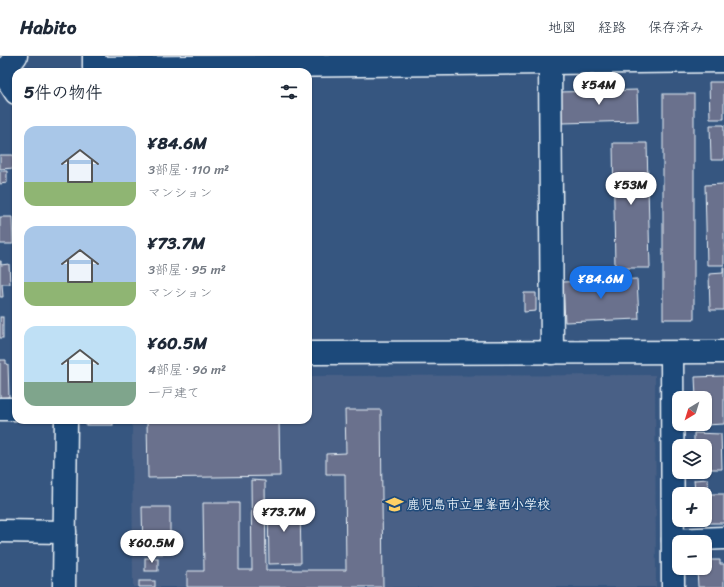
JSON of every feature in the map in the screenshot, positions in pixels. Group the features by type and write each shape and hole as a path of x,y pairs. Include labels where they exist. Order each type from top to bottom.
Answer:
{"street":[{"path":"94,56 94,68 550,62 641,59 724,61"},
{"path":"550,62 552,353"},
{"path":"6,66 12,82"},
{"path":"312,353 724,352"},
{"path":"672,353 673,535"},
{"path":"0,409 12,409"},
{"path":"64,587 66,424"},
{"path":"0,532 65,532"},
{"path":"712,538 724,538"},
{"path":"673,575 673,587"}],"shaded area":[{"name":"鹿児島市立星峯西小学校","path":"655,375 656,587 133,587 132,424 312,424 312,376"}],"building":[{"path":"709,82 724,82 724,119 710,119"},
{"path":"637,90 638,121 562,123 560,92"},
{"path":"663,94 694,94 694,319 663,319"},
{"path":"710,125 724,125 724,160 711,160"},
{"path":"613,143 647,143 650,268 615,268"},
{"path":"0,155 12,155 12,168 0,169"},
{"path":"0,171 7,171 7,183 0,184"},
{"path":"724,184 724,265 707,265 705,185"},
{"path":"0,217 12,217 12,244 0,244"},
{"path":"0,261 1,265 9,264 10,284 2,284 3,297 0,297"},
{"path":"723,267 724,310 710,310 709,274 723,273"},
{"path":"637,279 639,319 565,322 563,282"},
{"path":"524,293 536,293 536,311 524,312"},
{"path":"0,317 3,317 3,338 0,338"},
{"path":"0,360 6,360 6,364 8,364 9,397 0,398"},
{"path":"724,376 724,424 712,425 712,391 696,391 695,377"},
{"path":"345,410 381,410 383,587 187,587 187,571 204,571 203,503 239,503 239,570 252,570 251,480 265,481 266,570 346,570 345,474 326,474 326,454 346,453"},
{"path":"86,424 113,424 113,425"},
{"path":"147,424 279,424 280,476 148,478"},
{"path":"694,433 721,434 722,469 712,469 712,439 694,439"},
{"path":"708,479 709,487 695,487 694,480"},
{"path":"712,494 724,494 724,523 712,523"},
{"path":"268,502 300,502 301,563 269,564"},
{"path":"142,507 170,507 170,554 143,554"},
{"path":"145,558 158,558 158,571 145,571"},
{"path":"712,560 720,560 720,564 724,564 724,587 698,587 697,575 712,575"},
{"path":"139,581 155,581 155,587 139,587"}],"place":[{"name":"鹿児島市立星峯西小学校","path":"394,504"}]}
